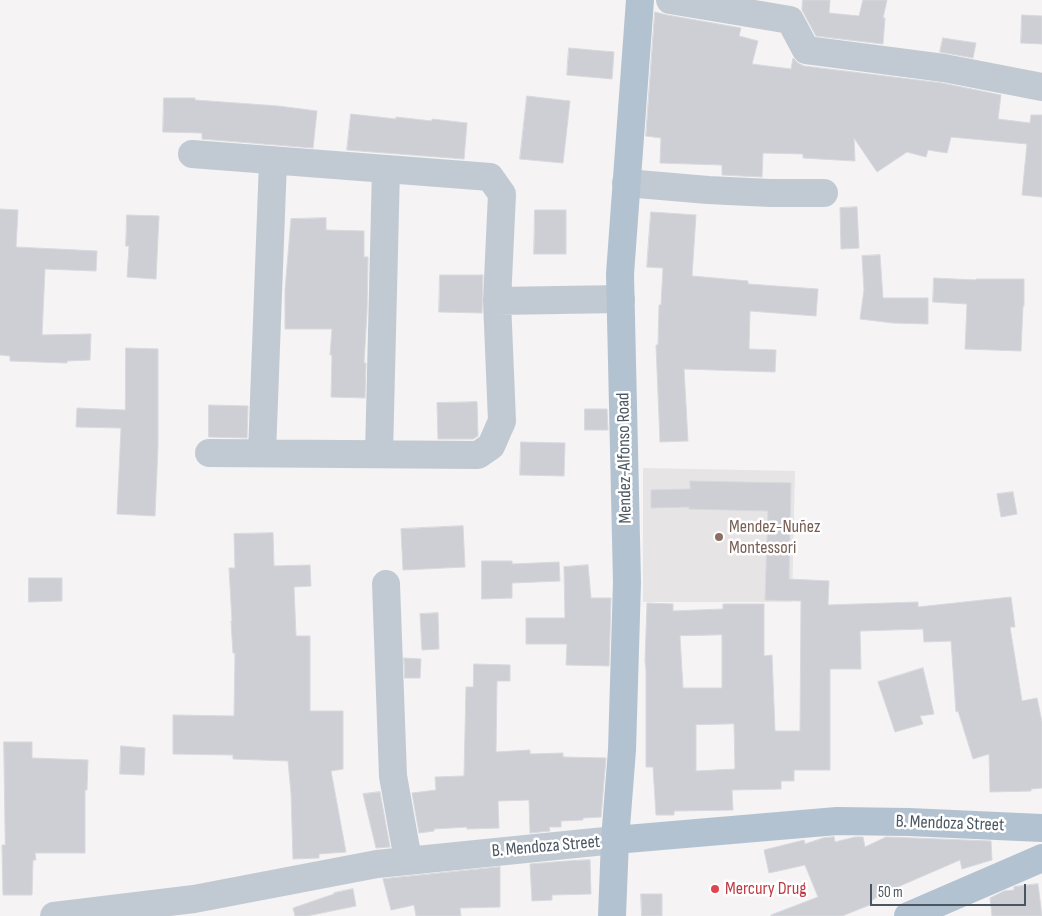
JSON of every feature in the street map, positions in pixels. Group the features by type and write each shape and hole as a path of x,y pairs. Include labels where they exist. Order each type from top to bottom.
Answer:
{"main road":[{"name":"Mendez-Alfonso Road","path":"612,916 622,750 627,582 620,266 640,0"},
{"name":"B. Mendoza Street","path":"616,840 837,821 1031,827"},
{"path":"1031,827 1024,833 1028,846 1026,859 1033,862"},
{"path":"908,916 1033,862"}],"street":[{"path":"670,0 790,20 806,50 944,68 1042,87"},
{"path":"192,154 490,177 502,194 497,301 502,421 491,446 478,454 209,453"},
{"path":"262,453 273,160"},
{"path":"379,454 386,169"},
{"path":"626,183 708,190 824,193"},
{"path":"497,301 621,299"},
{"path":"386,584 393,776 408,860"},
{"name":"B. Mendoza Street","path":"54,916 194,899 377,864 616,840"}],"shaded area":[{"name":"Mendez-Nuñez Montessori","path":"643,468 795,471 792,602 643,602"}],"building":[{"path":"803,0 830,0 829,13 859,16 863,0 887,0 883,18 885,18 883,44 816,36 802,10"},
{"path":"655,12 741,28 739,36 758,41 752,64 791,69 793,58 804,66 942,83 1001,95 998,119 1030,123 1031,115 1042,115 1042,197 1022,195 1027,144 951,137 947,153 928,150 926,157 907,152 877,172 854,138 855,161 803,158 803,154 763,153 762,177 722,175 722,165 660,163 661,138 646,136"},
{"path":"1022,15 1042,16 1042,44 1021,43"},
{"path":"943,38 976,43 973,58 940,52"},
{"path":"569,48 614,52 612,79 567,75"},
{"path":"527,96 570,101 563,163 520,159"},
{"path":"164,98 195,98 195,100 317,111 313,148 202,139 202,133 163,132"},
{"path":"351,114 396,119 396,117 432,121 432,119 467,123 464,159 347,150"},
{"path":"857,207 859,248 841,249 840,208"},
{"path":"0,209 18,210 16,247 97,251 96,271 45,269 42,335 91,334 90,360 67,361 67,363 10,361 10,356 0,355"},
{"path":"535,210 566,210 566,254 534,254"},
{"path":"651,212 696,215 692,276 748,281 748,284 818,289 816,316 750,311 749,349 776,350 775,372 684,369 688,441 660,442 656,345 658,345 659,305 661,305 663,268 647,267"},
{"path":"127,215 159,216 156,279 127,277 129,246 126,246"},
{"path":"326,218 326,230 364,231 364,257 368,257 364,363 366,363 365,398 331,397 332,355 330,355 332,329 285,329 285,290 291,219"},
{"path":"880,255 883,298 928,298 928,324 893,323 860,319 864,290 862,256"},
{"path":"440,275 483,275 482,313 439,312"},
{"path":"934,278 976,280 1024,279 1021,351 965,349 967,304 933,302"},
{"path":"126,348 158,349 158,446 155,516 117,514 121,428 76,427 77,408 125,410"},
{"path":"477,402 478,436 473,439 438,439 437,403"},
{"path":"209,405 248,406 247,438 209,437"},
{"path":"585,409 607,409 608,430 585,430"},
{"path":"521,442 565,443 564,476 520,475"},
{"path":"690,481 791,483 789,579 829,581 828,605 918,602 918,607 1011,597 1015,627 1010,627 1022,701 1037,698 1042,722 1042,788 1031,789 1031,791 990,792 989,754 973,759 958,711 956,712 951,641 924,642 923,629 860,631 861,669 830,669 830,770 794,770 794,781 781,781 781,789 732,790 733,810 674,811 674,815 656,815 653,767 646,767 645,661 647,603 673,604 673,611 723,609 723,604 764,604 764,656 772,655 775,731 800,731 801,601 765,600 768,511 689,509 689,507 651,508 651,490 690,489","holes":["722,635 722,688 683,688 680,636","734,724 735,769 696,771 696,725"]},
{"path":"1013,492 1017,514 1001,517 997,494"},
{"path":"463,526 465,567 403,570 401,529"},
{"path":"273,533 274,566 310,565 311,586 294,587 296,636 310,636 310,711 343,711 343,769 331,771 346,852 319,854 319,858 293,859 288,761 233,759 233,755 173,754 173,715 234,716 235,653 233,653 229,568 235,568 234,534"},
{"path":"482,561 512,561 512,564 559,562 560,581 512,583 512,598 482,599"},
{"path":"588,565 591,598 611,598 609,666 566,665 567,644 526,644 526,618 565,618 564,567"},
{"path":"29,578 62,578 62,601 29,602"},
{"path":"438,613 439,649 422,650 420,614"},
{"path":"404,658 421,659 420,678 405,678"},
{"path":"474,664 510,665 510,681 497,681 496,752 530,750 530,754 563,753 563,757 606,758 601,817 561,821 561,827 549,827 550,831 530,833 529,800 498,801 499,828 434,829 434,831 419,833 412,793 436,790 435,777 464,776 466,687 473,687"},
{"path":"923,668 934,714 920,716 923,724 895,732 878,682"},
{"path":"4,742 32,742 32,758 88,760 87,790 85,790 85,853 35,853 32,895 3,895 2,845 5,845"},
{"path":"121,746 145,748 144,775 120,774"},
{"path":"380,792 390,847 376,848 363,794"},
{"path":"834,837 835,842 863,837 865,847 886,837 991,841 992,860 962,869 960,860 877,894 877,897 871,901 872,904 842,916 771,916 818,897 805,865 769,873 764,850 804,840 805,844 823,838"},
{"path":"590,860 591,894 552,895 552,900 532,901 530,864"},
{"path":"500,867 500,907 460,908 461,916 416,916 414,905 391,910 383,879"},
{"path":"1038,884 1042,916 992,916 990,898 1004,891 1014,890 1014,887"},
{"path":"353,889 356,906 307,916 295,916 293,908 334,893"},
{"path":"641,894 662,894 662,916 642,916"}],"place":[{"name":"Mendez-Nuñez Montessori","path":"719,537"},
{"name":"Mercury Drug","path":"715,889"}]}
